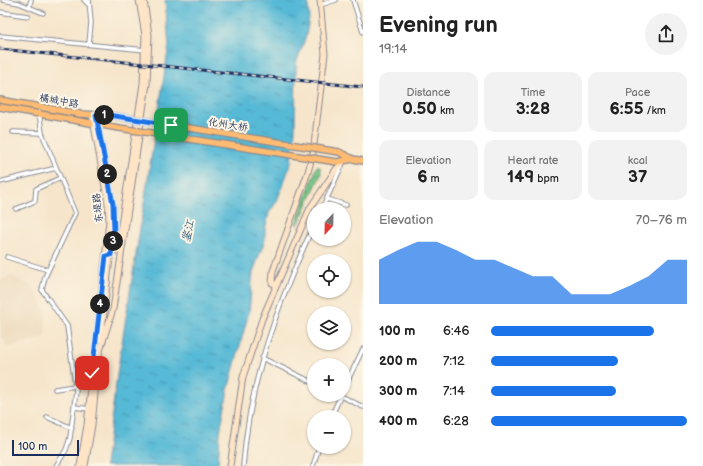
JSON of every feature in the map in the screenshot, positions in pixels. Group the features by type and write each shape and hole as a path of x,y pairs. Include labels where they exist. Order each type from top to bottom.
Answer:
{"main road":[{"path":"99,354 113,309 145,107 147,50 139,0"},
{"path":"117,251 141,99 149,35 144,0"},
{"path":"277,285 271,281 273,271 308,172 313,153 325,54 320,2"},
{"name":"橘城中路","path":"0,100 94,115 115,116"},
{"name":"橘城中路","path":"0,107 113,127"},
{"name":"东堤路","path":"85,466 92,425 109,232 108,204 94,115"},
{"name":"化州大桥","path":"115,116 339,152 353,159"},
{"name":"东堤路","path":"80,466 89,409 108,256 114,232 113,210 95,124"},
{"name":"化州大桥","path":"113,127 337,162 353,159"},
{"path":"353,159 363,161"},
{"path":"230,466 243,378 262,319 310,208 337,168 344,161"},
{"path":"113,210 123,211"},
{"path":"108,256 122,248"}],"street":[{"path":"2,0 29,6 43,13"},
{"path":"29,6 31,0"},
{"path":"84,0 89,5"},
{"path":"89,0 91,23 89,44"},
{"path":"320,2 336,0"},
{"path":"354,0 363,32"},
{"path":"0,12 28,16"},
{"path":"0,36 147,50"},
{"path":"39,107 42,133 75,213 44,277 42,290 67,326 75,386 75,407 72,428 66,450 56,466"},
{"path":"13,132 42,133"},
{"path":"325,202 344,161"},
{"path":"0,182 56,168"},
{"path":"16,209 35,201 36,189 60,178"},
{"path":"326,199 336,202"},
{"path":"243,466 251,400 262,358 307,241"},
{"path":"6,257 48,270"},
{"path":"351,374 363,349"},
{"path":"262,358 307,380"},
{"path":"55,389 75,386"},
{"path":"351,401 363,407"},
{"path":"75,407 89,409"},
{"path":"47,417 72,428"},
{"path":"313,466 317,454"}],"shaded area":[{"path":"10,275 33,287 46,313 45,338 6,347 5,338 0,339 0,281"}],"green space":[{"path":"317,166 320,167 321,174 308,202 307,202 298,225 296,224"}],"water":[{"name":"鉴江","path":"165,0 308,0 309,18 306,36 296,64 295,130 291,163 277,201 269,213 265,229 265,240 253,272 249,312 228,390 220,432 218,466 105,466 118,368 169,45"}],"railway":[{"path":"0,49 363,87"}],"route":[{"path":"92,373 101,288 106,256 111,255 114,232 113,204 96,115 115,116 171,125"}]}
